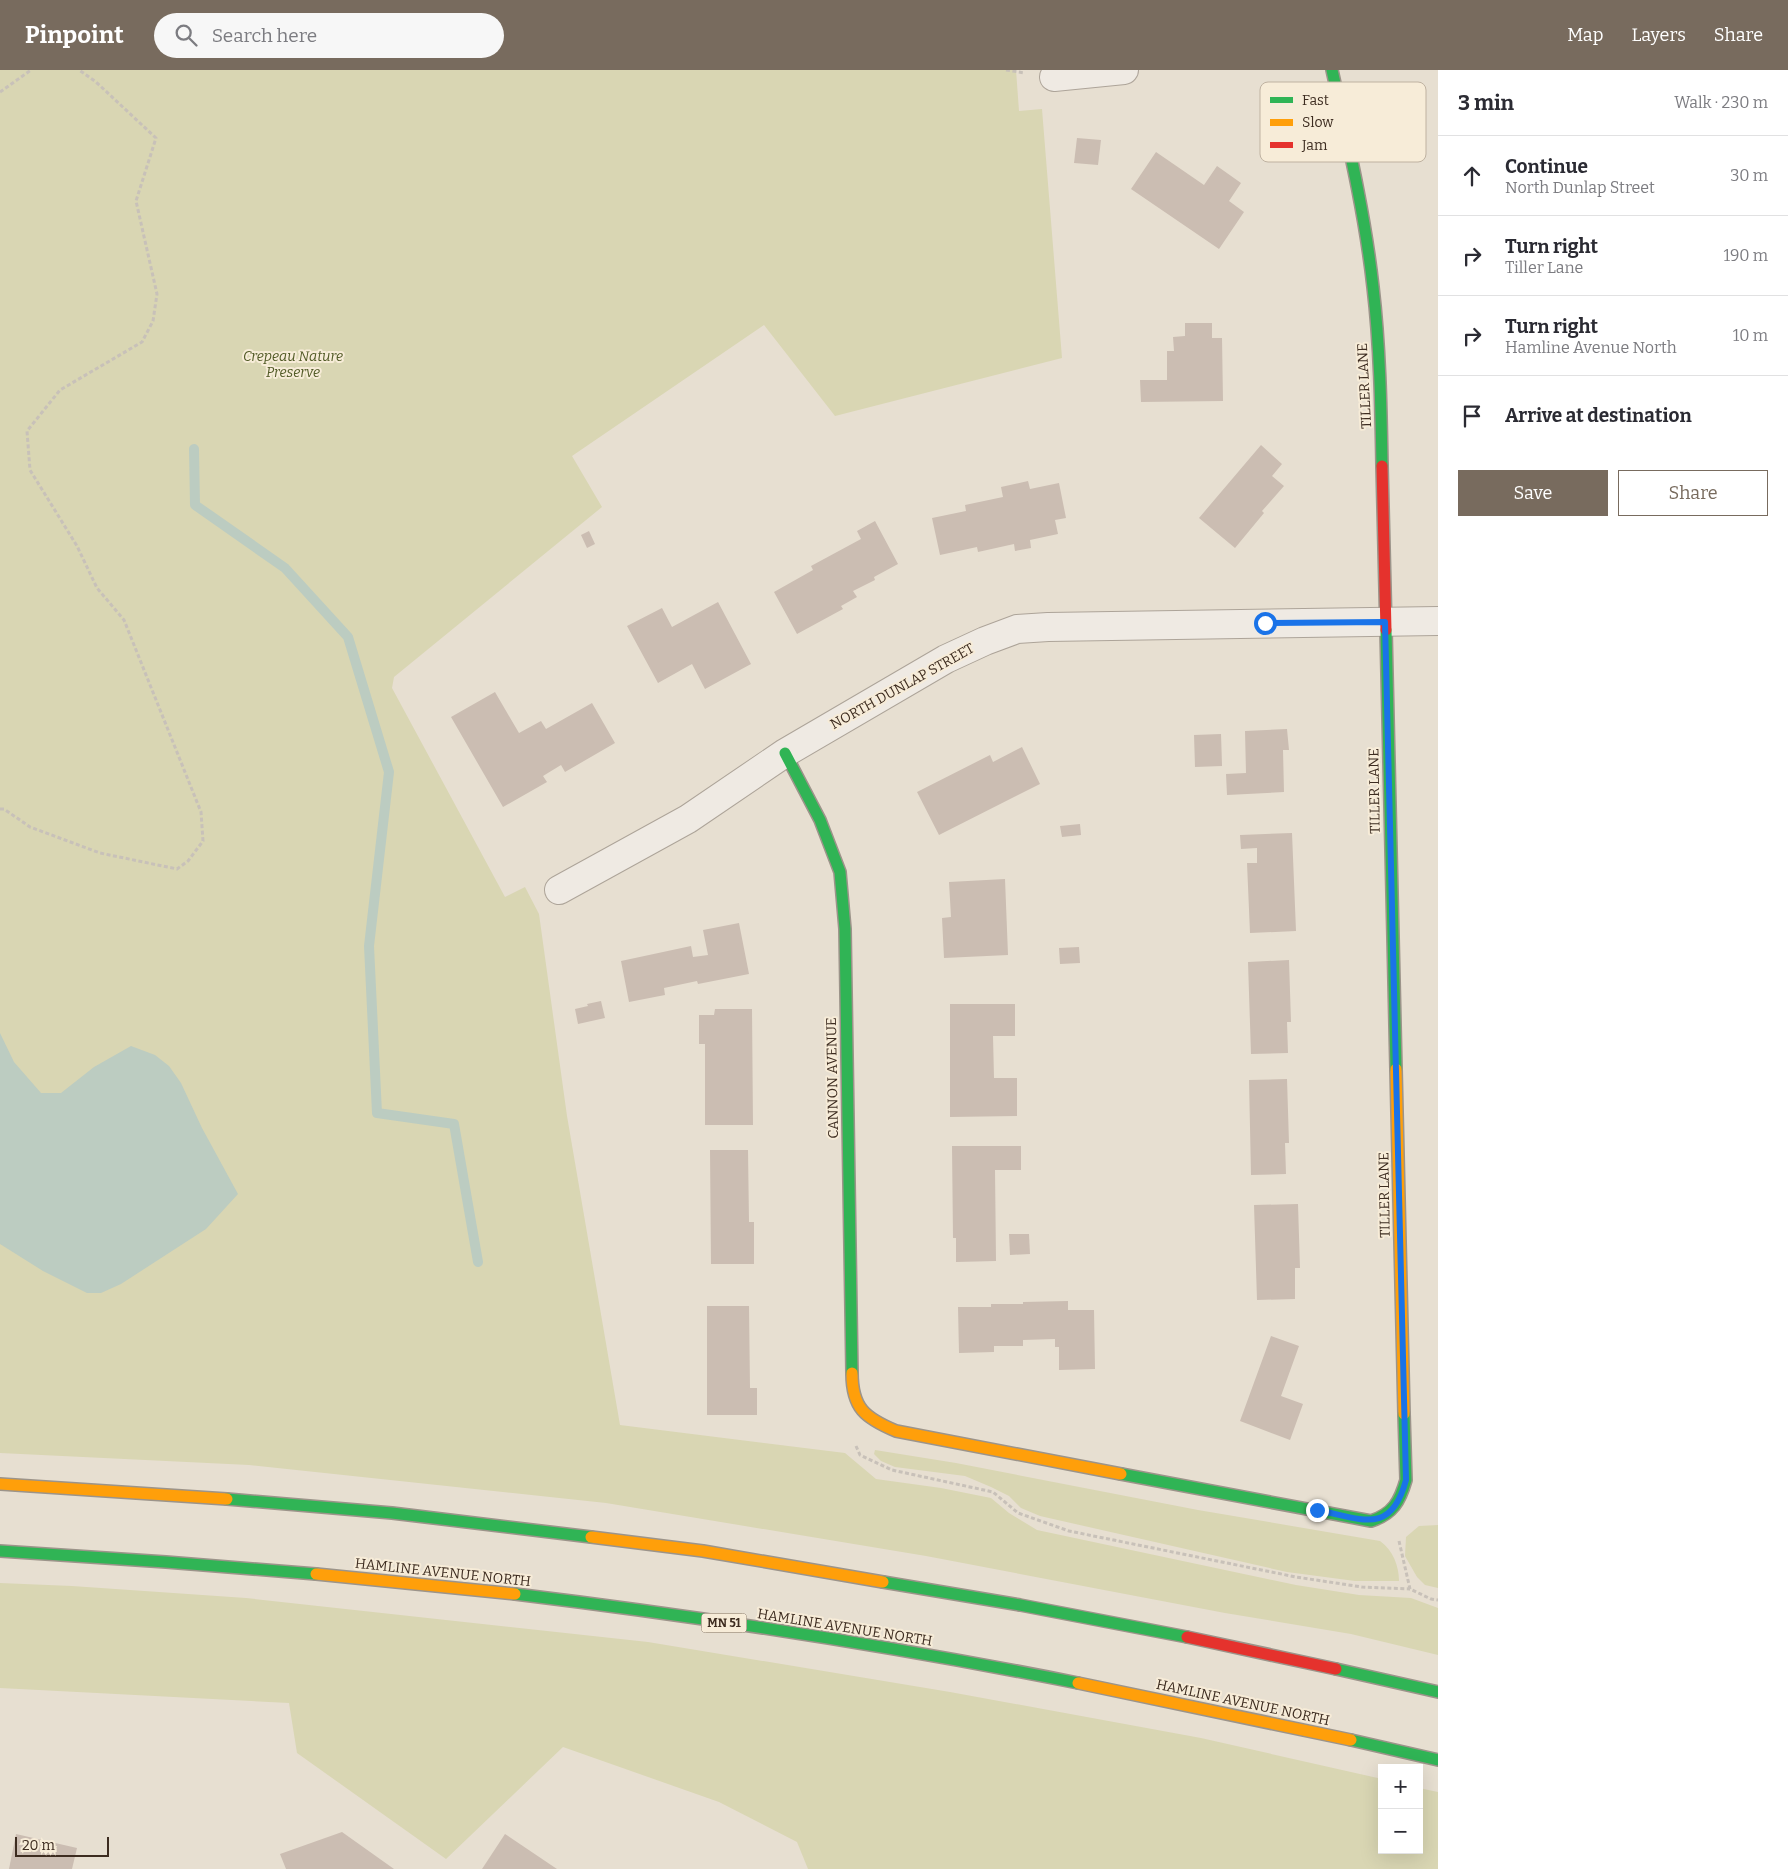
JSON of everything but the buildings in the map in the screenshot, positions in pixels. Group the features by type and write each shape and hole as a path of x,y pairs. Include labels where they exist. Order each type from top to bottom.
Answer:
{"main road":[{"name":"TILLER LANE","path":"1352,162 1373,288 1381,406 1406,1480 1402,1496 1392,1511"},
{"name":"CANNON AVENUE","path":"785,753 820,820 840,872 845,929 852,1377 854,1396 865,1412"},
{"path":"865,1412 878,1424 896,1431 1371,1521 1383,1518 1392,1511"},
{"path":"0,1484 235,1499 392,1514 702,1551 1020,1605 1160,1631 1438,1692"},
{"name":"HAMLINE AVENUE NORTH","path":"0,1551 138,1558 401,1582 663,1613 928,1655 1086,1684 1285,1725 1438,1760"}],"street":[{"path":"1054,78 1124,70"},
{"name":"NORTH DUNLAP STREET","path":"559,890 688,819 785,753 946,659 985,640 1017,629 1438,621"}],"path":[{"path":"0,92 30,70"},
{"path":"0,809 4,809 30,827 100,853 177,870 188,861 203,841 201,812 124,620 97,588 77,546 30,470 27,431 60,390 142,342 153,321 157,294 136,200 156,138 96,82 79,70"},
{"path":"865,1412 852,1435 860,1455 892,1470 992,1492 1018,1512 1069,1531 1296,1577 1362,1587 1410,1589 1431,1599 1438,1600"},
{"path":"1392,1511 1410,1589"}],"green space":[{"name":"Crepeau Nature Preserve","path":"0,70 1016,70 1019,111 1042,109 1062,358 835,416 764,325 572,456 602,507 394,677 392,688 505,897 525,887 539,914 567,1116 620,1425 845,1453 876,1479 941,1488 991,1498 1009,1513 1037,1530 1296,1585 1359,1595 1411,1598 1438,1608 1438,1655 1351,1634 1225,1613 926,1556 606,1503 249,1465 0,1453"},
{"path":"875,1450 956,1463 1198,1510 1380,1541 1394,1559 1399,1581 1355,1581 1287,1572 1040,1516 1021,1508 1009,1496 965,1476 895,1467 881,1461 874,1454"},
{"path":"1438,1525 1438,1588 1425,1585 1417,1577 1405,1556 1406,1537 1419,1526"},
{"path":"0,1583 246,1598 648,1642 950,1692 1201,1738 1378,1778 1378,1854 1423,1854 1423,1789 1438,1792 1438,1869 808,1869 797,1842 719,1802 563,1747 446,1859 297,1753 289,1703 0,1688"}],"shaded area":[{"path":"0,1033 14,1062 41,1093 61,1093 94,1067 131,1046 155,1055 169,1066 181,1083 202,1128 238,1194 206,1229 121,1284 101,1293 87,1293 43,1271 0,1244"}],"waterway":[{"path":"194,449 195,505 285,568 348,637 389,772 369,946 377,1113 454,1124 478,1262"}],"traffic: fast":[{"path":"1332,70 1335,82"},
{"path":"1352,162 1370,260 1375,309 1379,354 1382,466"},
{"path":"1386,630 1396,1069"},
{"path":"785,753 820,820 840,872 845,929 852,1373"},
{"path":"1121,1474 1371,1521 1385,1515 1394,1506 1406,1480 1404,1414"},
{"path":"227,1499 392,1513 591,1537"},
{"path":"0,1551 316,1574"},
{"path":"883,1582 1020,1605 1187,1637"},
{"path":"515,1594 657,1612 798,1633 1078,1683"},
{"path":"1336,1669 1438,1692"},
{"path":"1351,1740 1438,1760"}],"traffic: slow":[{"path":"1396,1069 1404,1414"},
{"path":"852,1373 855,1395 862,1410 876,1421 896,1431 1121,1474"},
{"path":"0,1484 227,1499"},
{"path":"591,1537 703,1551 883,1582"},
{"path":"316,1574 515,1594"},
{"path":"1078,1683 1351,1740"}],"traffic: jam":[{"path":"1382,466 1386,630"},
{"path":"1187,1637 1336,1669"}],"route":[{"path":"1265,623 1385,622 1406,1480 1402,1496 1392,1511 1383,1518 1371,1521 1317,1510"}]}
